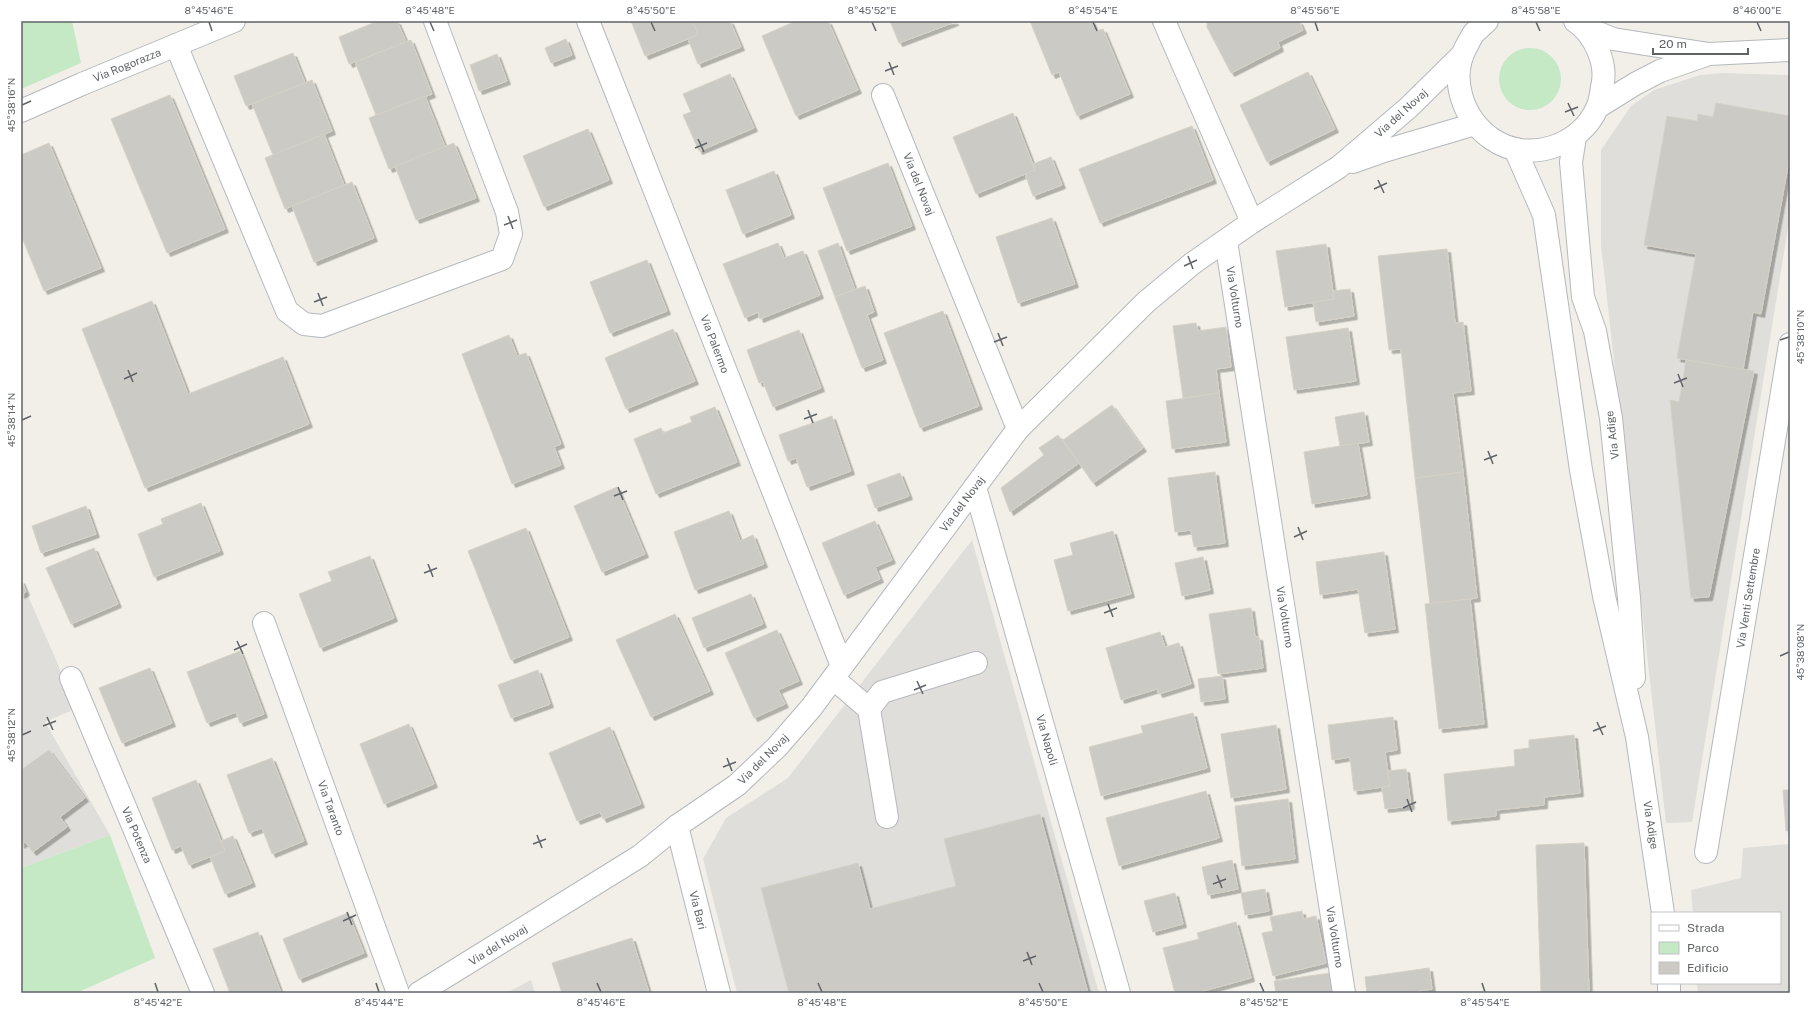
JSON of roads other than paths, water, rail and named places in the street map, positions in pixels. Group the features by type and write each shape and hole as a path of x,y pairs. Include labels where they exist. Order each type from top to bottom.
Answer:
{"street":[{"name":"Via Rogorazza","path":"21,111 234,21"},
{"path":"176,45 287,311 304,324 322,326 502,259 511,234 507,212 435,21"},
{"name":"Via Palermo","path":"588,21 838,673"},
{"path":"1164,21 1252,222"},
{"path":"1487,21 1473,34 1461,56 1458,80 1463,104 1475,124 1493,140 1516,149 1536,150 1556,146 1574,137 1588,123 1598,107 1604,79 1599,51 1579,24"},
{"path":"1579,24 1613,39 1709,54 1790,50"},
{"path":"1598,107 1635,84 1660,71 1709,54"},
{"name":"Via del Novaj","path":"419,993 640,856 677,826 737,785 777,747 811,708 1018,429 1146,302 1193,263 1252,222 1339,167 1408,108 1461,56"},
{"name":"Via del Novaj","path":"883,95 1018,429"},
{"name":"Via del Novaj","path":"1339,167 1384,151 1475,124"},
{"name":"Via Adige","path":"1574,137 1571,162 1583,297 1595,332 1611,418 1629,598 1637,737"},
{"name":"Via Adige","path":"1516,149 1544,215 1581,470 1604,596 1637,737 1663,912"},
{"name":"Via Volturno","path":"1226,241 1344,993"},
{"name":"Via Venti Settembre","path":"1706,852 1790,344"},
{"name":"Via Napoli","path":"975,487 1119,993"},
{"name":"Via Taranto","path":"264,623 398,993"},
{"path":"869,709 882,692 976,663"},
{"path":"838,673 869,709 887,817"},
{"name":"Via Potenza","path":"71,678 203,993"},
{"name":"Via Bari","path":"677,826 719,993"}]}
